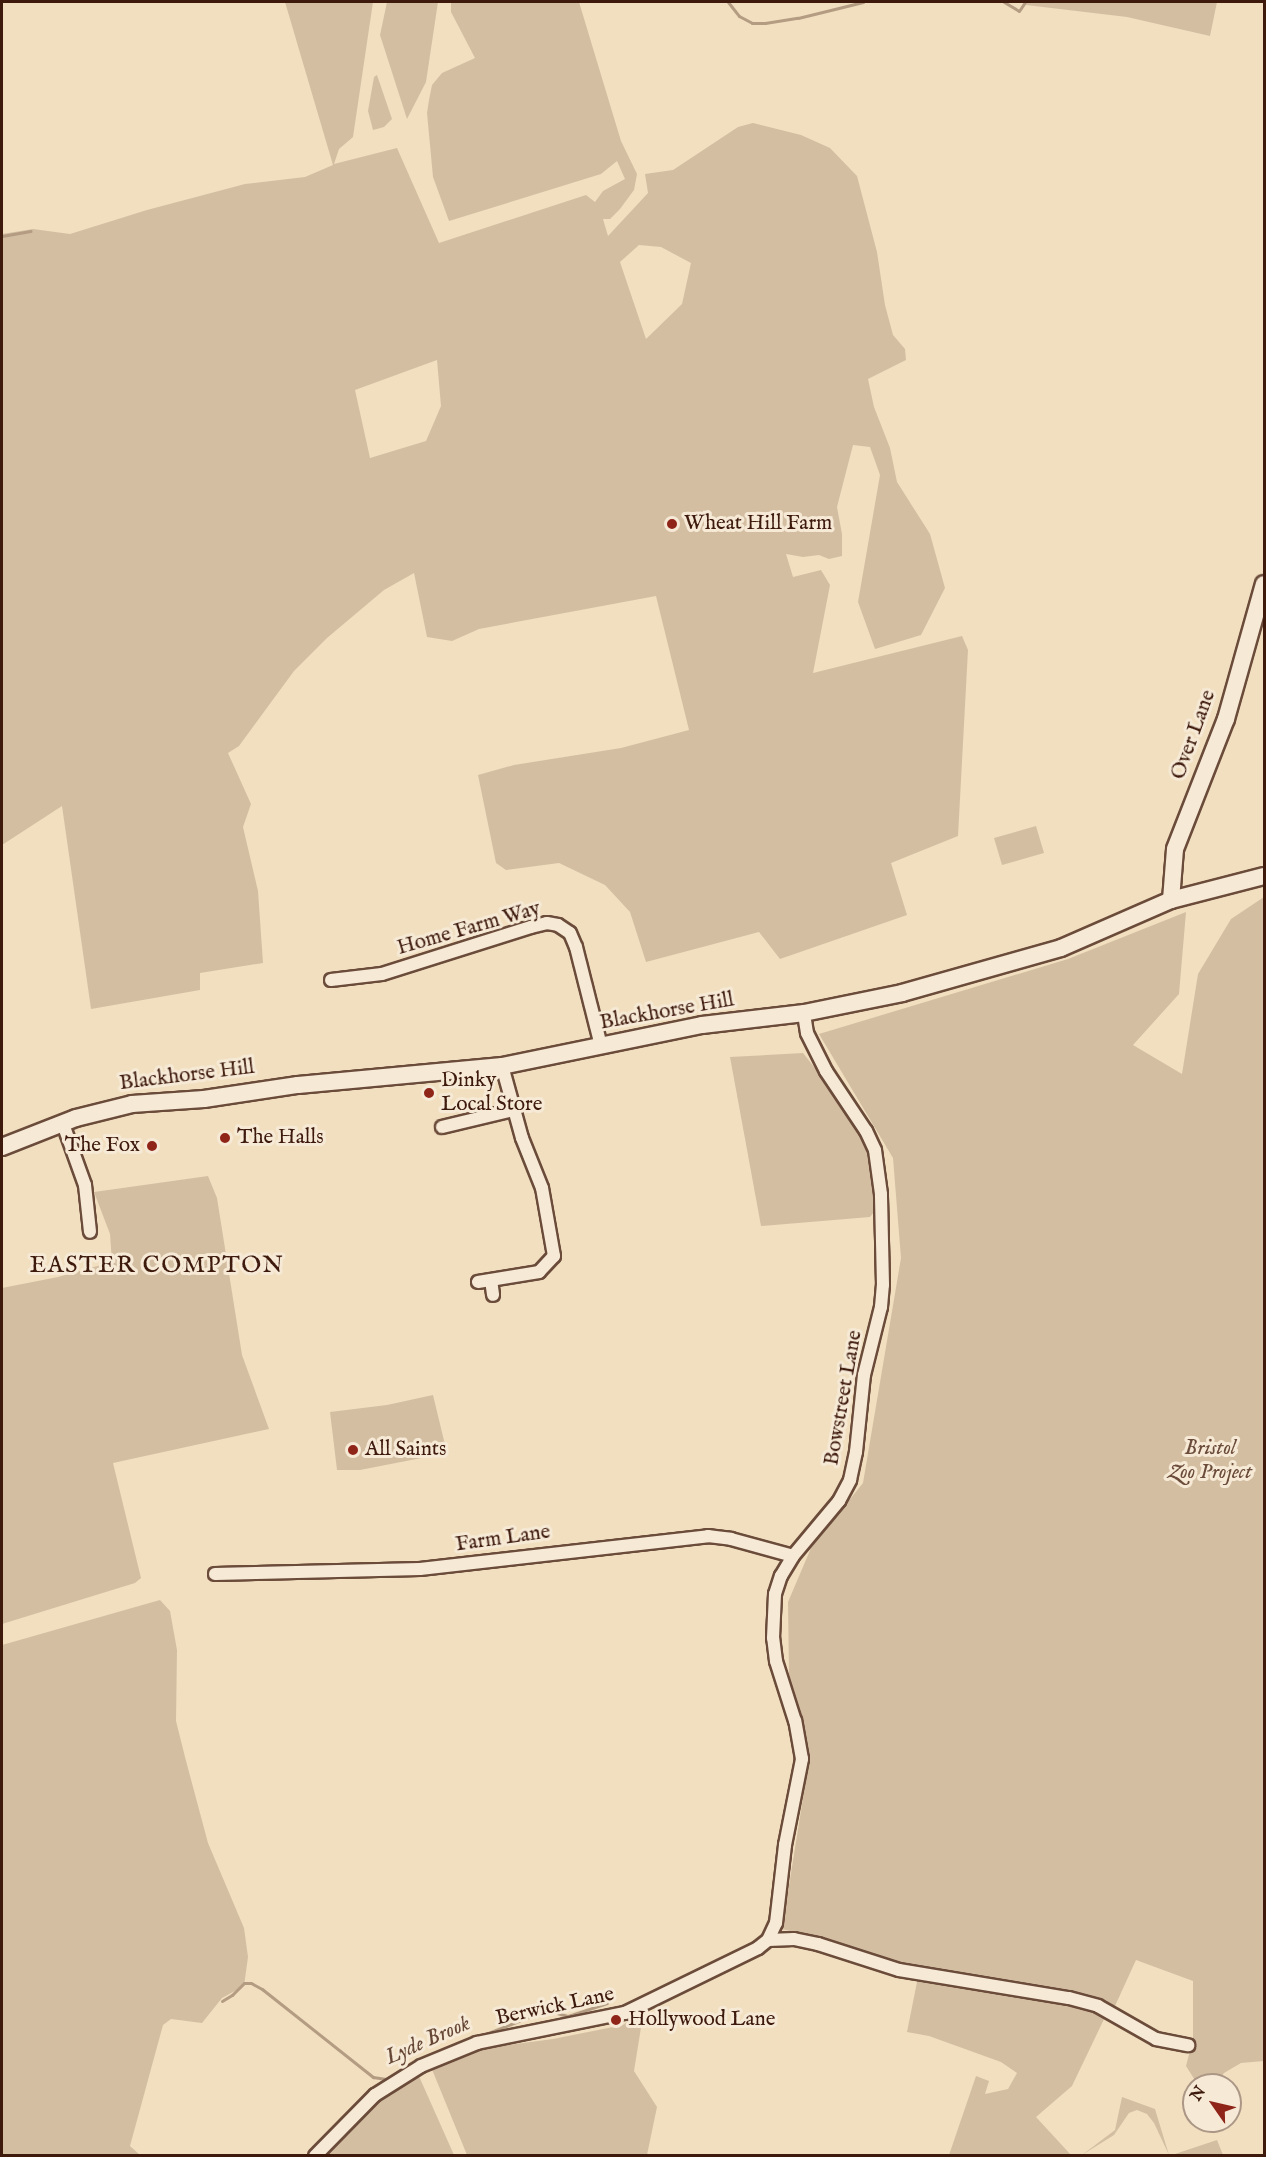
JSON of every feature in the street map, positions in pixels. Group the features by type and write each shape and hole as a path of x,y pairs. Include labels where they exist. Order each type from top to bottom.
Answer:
{"main road":[{"name":"Over Lane","path":"1171,900 1175,849 1226,719 1264,584"},
{"name":"Blackhorse Hill","path":"2,1147 104,1109 132,1104 204,1099 298,1085 502,1066 702,1025 804,1013 902,993 1061,948 1171,900 1264,876"}],"street":[{"name":"Home Farm Way","path":"331,980 382,974 547,923 558,925 570,933 576,946 601,1046"},
{"name":"Bowstreet Lane","path":"776,1923 785,1845 802,1759 773,1638 775,1594 781,1576 793,1556 838,1501 850,1480 856,1452 864,1375 881,1307 883,1285 881,1194 875,1150 866,1131 826,1071 807,1033 804,1013"},
{"path":"478,1282 539,1272 554,1256 543,1191 513,1110 502,1066"},
{"path":"442,1127 513,1110"},
{"path":"63,1124 84,1185 90,1232"},
{"path":"491,1280 493,1295"},
{"name":"Farm Lane","path":"215,1574 420,1569 708,1536 731,1539 793,1556"},
{"path":"794,1939 776,1923 768,1940 794,1939 852,1953 898,1970 1069,1998 1098,2006 1156,2039 1188,2045"},
{"name":"Berwick Lane","path":"315,2156 375,2095 421,2066 477,2043 625,2013 664,1996 758,1948 768,1940"}],"green space":[{"path":"285,2 373,2 353,137 339,149 334,164 397,148 439,243 586,195 595,202 603,191 625,179 617,161 601,174 449,221 433,177 427,113 429,100 432,85 442,73 475,58 451,12 451,2 579,2 621,141 637,174 634,190 620,209 610,219 603,219 608,236 648,193 645,174 673,170 738,127 753,123 801,135 830,148 857,176 877,252 885,305 893,335 905,349 906,360 868,379 874,407 890,448 897,482 930,534 945,588 921,635 875,649 858,602 880,475 870,447 853,445 837,507 842,534 842,556 829,559 819,555 803,557 786,554 793,577 821,570 830,585 813,673 962,636 968,650 958,836 891,863 907,915 780,959 759,932 646,962 630,912 605,885 559,863 506,870 496,863 478,775 514,765 621,748 689,730 656,596 479,629 452,641 427,637 414,573 384,590 327,638 294,671 239,746 228,753 251,804 243,827 258,891 263,963 200,973 200,990 91,1009 62,806 2,845 2,234 33,229 70,234 147,210 245,184 305,177 333,165","holes":["639,245 661,247 691,263 682,304 646,339 620,262","437,360 441,406 426,441 370,458 355,390"]},
{"path":"387,2 438,2 426,82 407,119 380,35"},
{"path":"1027,2 1217,2 1210,36 1127,17 1026,5"},
{"path":"377,75 392,119 384,127 373,130 368,111 374,77"},
{"path":"1036,826 1044,853 1002,865 994,838"},
{"name":"Bristol Zoo Project","path":"1264,897 1264,2061 1241,2063 1224,2073 1190,2073 1186,2066 1193,2039 1193,1981 1136,1960 1115,2006 1086,1994 904,1967 842,1944 782,1929 808,1767 789,1674 788,1602 811,1548 863,1483 901,1258 893,1158 819,1034 1068,959 1186,912 1179,994 1133,1045 1182,1074 1198,974 1231,919"},
{"path":"803,1053 834,1092 871,1153 878,1207 870,1217 761,1226 730,1057"},
{"path":"208,1176 217,1198 242,1355 269,1429 113,1463 141,1578 135,1583 2,1624 2,1288 58,1277 112,1262 110,1234 94,1192"},
{"path":"433,1395 447,1453 360,1470 337,1470 330,1412 387,1405"},
{"path":"160,1600 170,1611 177,1650 176,1721 185,1757 208,1843 244,1928 248,1957 244,1986 222,1998 202,2023 171,2019 163,2025 130,2146 140,2155 2,2155 2,1645"},
{"path":"918,1977 1082,2005 1106,2015 1072,2086 1036,2117 1071,2155 949,2155 976,2076 989,2081 985,2094 1008,2089 1017,2073 1001,2062 929,2036 907,2032"},
{"path":"644,2009 634,2071 657,2107 647,2155 467,2155 431,2067 477,2049 553,2039 623,2025"},
{"path":"418,2074 454,2155 324,2156 379,2100"},
{"path":"1122,2097 1155,2109 1169,2155 1154,2123 1147,2114 1137,2110 1129,2113 1114,2135 1082,2155 1115,2130"},
{"path":"1217,2140 1223,2155 1172,2155"}],"waterway":[{"path":"728,2 739,16 752,23 798,18 863,2"},
{"path":"1004,2 1019,11 1025,2"},
{"path":"2,236 31,231"},
{"name":"Lyde Brook","path":"222,2001 244,1983 251,1983 262,1989 373,2077 386,2079 406,2068"},
{"name":"Lyde Brook","path":"434,2054 534,2015 550,2011 568,2016 607,2003"}],"place":[{"name":"Wheat Hill Farm","path":"672,524"},
{"name":"Dinky Local Store","path":"429,1093"},
{"name":"The Halls","path":"225,1138"},
{"name":"The Fox","path":"152,1146"},
{"name":"All Saints","path":"353,1450"},
{"name":"Hollywood Lane","path":"616,2020"}],"district":[{"name":"EASTER COMPTON","path":"157,1266"}]}
